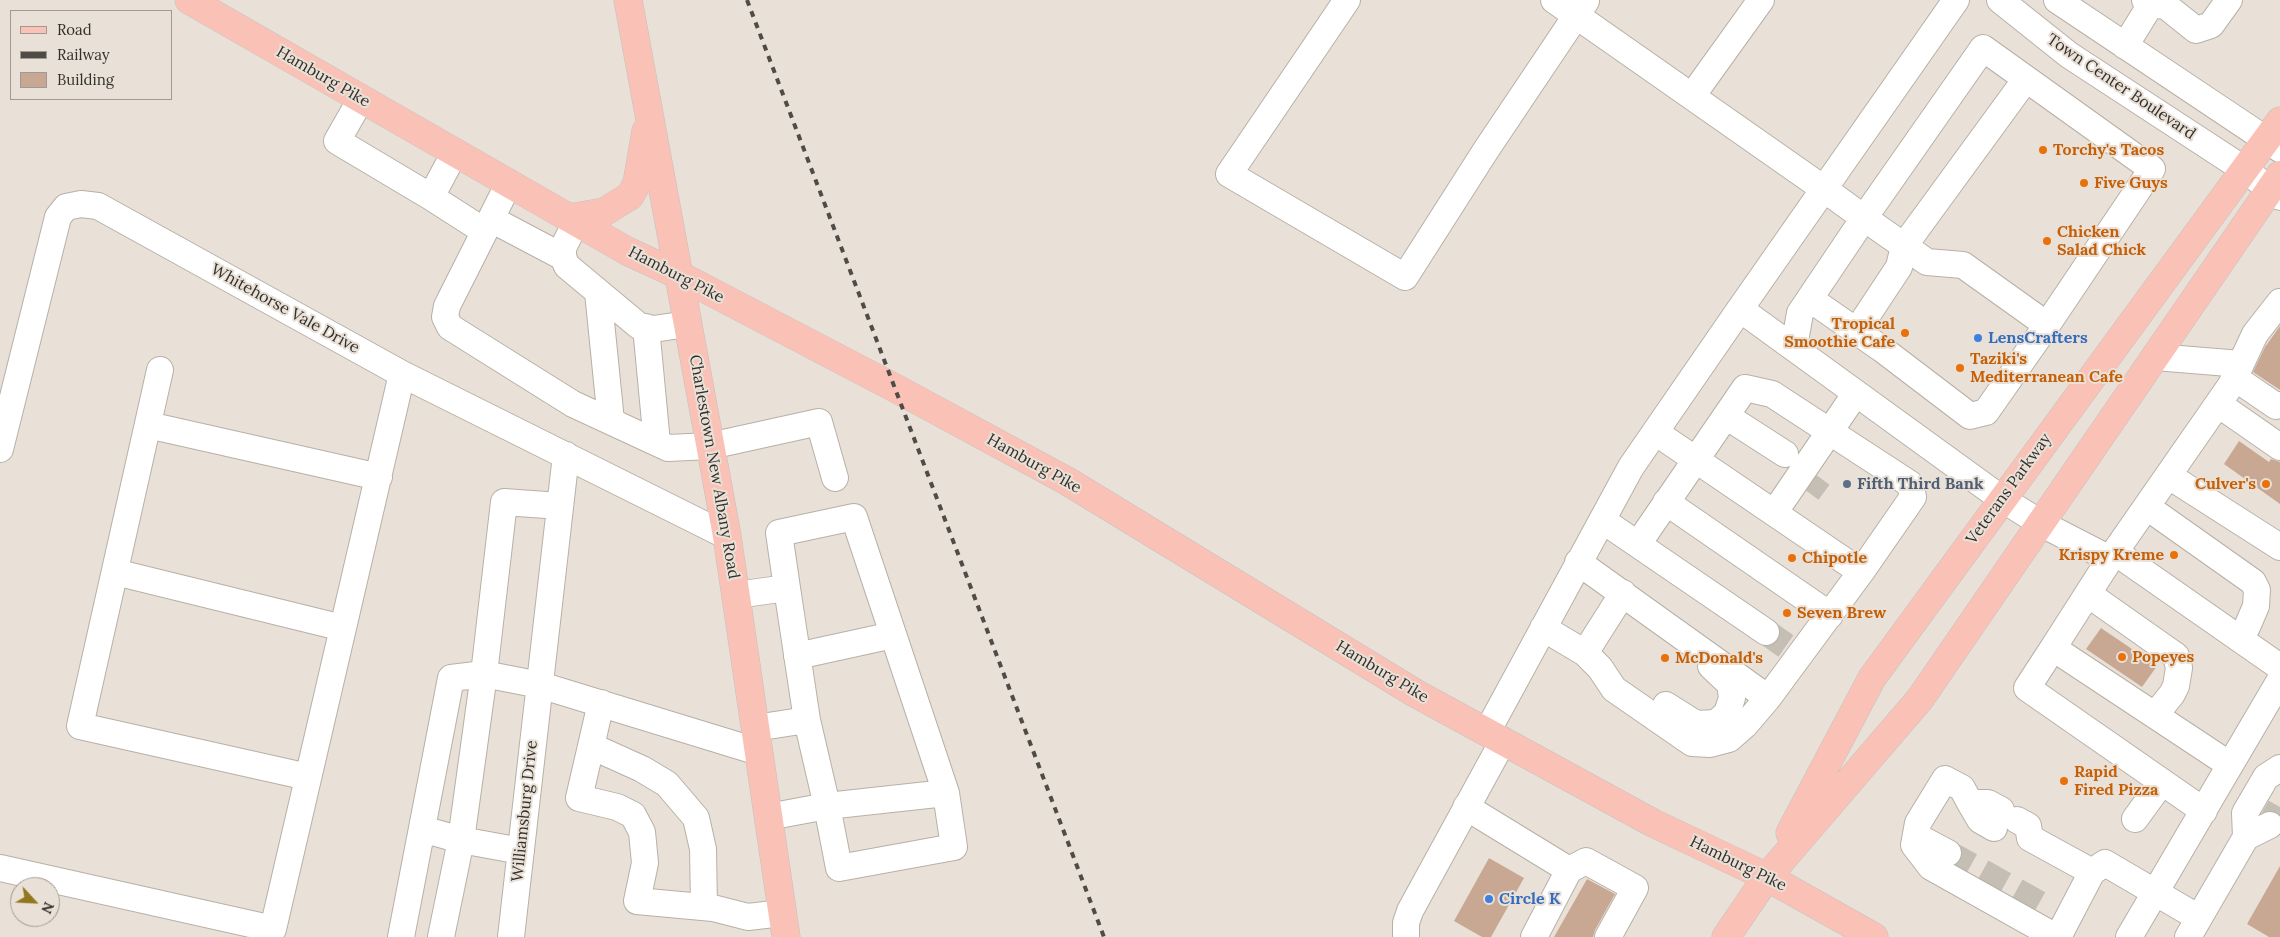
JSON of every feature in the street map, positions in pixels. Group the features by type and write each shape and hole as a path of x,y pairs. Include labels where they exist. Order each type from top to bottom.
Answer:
{"main road":[{"name":"Hamburg Pike","path":"189,0 627,251 679,275 1067,481 1415,694 1653,823 1767,877 1874,937"},
{"name":"Charlestown New Albany Road","path":"628,0 727,536 784,925"},
{"path":"573,220 604,212 630,196 637,183 649,115"},
{"name":"Veterans Parkway","path":"1767,877 1872,678 2245,170 2276,137"},
{"name":"Veterans Parkway","path":"1726,937 1767,877 1920,699 2155,357 2277,188"}],"street":[{"path":"1347,0 1229,174 1405,277 1486,150 1581,8"},
{"path":"1554,0 1581,8 1692,96 1927,262 1963,265 2047,325"},
{"path":"1692,96 1761,0"},
{"path":"1406,937 1406,923 1410,911 1466,807 1543,628 1631,467 1956,0"},
{"name":"Town Center Boulevard","path":"2000,0 2069,55 2245,170 2277,188"},
{"path":"2057,0 2125,46 2276,137"},
{"path":"2125,46 2148,2 2166,6 2196,30 2211,25 2229,0"},
{"path":"1794,347 1800,314 1810,299 1864,218 1983,48 2152,169 1986,412 1970,416 1882,349 1810,299"},
{"path":"1856,332 1898,267 1904,246 2026,79"},
{"path":"361,99 337,141 431,197 488,225 563,257"},
{"path":"431,197 456,152"},
{"path":"509,183 447,306 445,317 450,327 573,404 668,448 710,446 819,422 835,478"},
{"name":"Whitehorse Vale Drive","path":"0,449 58,217 66,207 81,204 98,206 402,374 727,536"},
{"path":"573,220 563,248 563,257 567,266 622,314 639,326 653,329 688,324"},
{"path":"598,292 611,421"},
{"path":"2204,811 2027,688 2113,556 2218,404 2238,371 2255,334 2280,302"},
{"path":"1740,308 2002,499 2042,524 2113,556 2280,667"},
{"path":"646,328 657,443"},
{"path":"2155,357 2238,371 2276,406 2280,405"},
{"path":"160,370 80,726 308,777"},
{"path":"0,868 273,929 402,374"},
{"path":"1593,661 1614,689 1692,743 1710,744 1729,739 1745,725 1768,698 1784,644 1830,615 1913,498 1910,484 1825,437 1772,394 1745,388 1638,544"},
{"path":"1778,507 1856,393"},
{"path":"2218,404 2280,446"},
{"path":"1726,416 1785,454"},
{"path":"148,425 378,477"},
{"path":"1655,432 1696,460 1778,507 1861,572"},
{"path":"1778,507 1813,485 1823,461 1825,437"},
{"name":"Williamsburg Drive","path":"511,937 566,455"},
{"path":"2168,476 2280,547"},
{"path":"441,937 461,840 484,674 504,502 560,506"},
{"path":"1666,502 1830,615"},
{"path":"2147,507 2253,582 2257,590 2256,606 2246,627 2238,638"},
{"path":"854,517 894,635 946,794 954,847 839,868 828,806 807,720 779,532 854,517"},
{"path":"1602,520 1784,644"},
{"path":"1578,562 1768,698"},
{"path":"115,572 343,628"},
{"path":"736,595 787,588"},
{"path":"2088,594 2176,656 2179,668 2176,686 2172,694 2154,715"},
{"path":"1543,628 1696,724 1716,723 1727,713 1732,698 1730,684 1718,671 1643,618 1631,599"},
{"path":"1593,661 1631,599"},
{"path":"797,656 894,635"},
{"path":"2054,648 2230,764"},
{"path":"401,937 451,678 484,674 540,685 601,703 757,740 807,720"},
{"path":"2129,937 2280,680"},
{"path":"601,703 580,798 617,808 633,815 642,832 645,863 637,901 704,907 784,925"},
{"path":"591,746 642,769 667,784 696,818 703,849 704,907"},
{"path":"2092,872 2010,825 1988,803 1966,796 1945,779 1918,823 1914,845 1931,867 2057,925 2092,872 2105,863 2156,892 2194,927 2246,837 2246,813 2266,777 2280,768"},
{"path":"2135,819 2162,782"},
{"path":"768,817 828,806 946,794"},
{"path":"1466,807 1569,870"},
{"path":"2246,837 2270,826"},
{"path":"422,829 461,840 521,851"},
{"path":"1916,836 1948,854"},
{"path":"1534,937 1569,870 1586,861 1635,888 1608,937"}],"building":[{"path":"2280,326 2280,390 2253,372 2265,347"},
{"name":"Culver's","path":"2239,441 2269,462 2271,459 2280,462 2280,504 2224,464"},
{"name":"Popeyes","path":"2101,628 2157,666 2142,687 2086,649"},
{"name":"Circle K","path":"1489,858 1524,878 1491,937 1482,937 1454,921"},
{"path":"2280,866 2280,937 2269,937 2247,924"},
{"name":"Circle K","path":"1587,879 1615,894 1593,937 1554,937"}],"tunnel":[{"path":"1808,492 1819,477"},
{"path":"1766,632 1786,646"},
{"path":"2270,825 2280,807"},
{"path":"1948,853 2047,908"}],"railway":[{"path":"747,0 1104,937"}],"place":[{"name":"Torchy's Tacos","path":"2043,150"},
{"name":"Five Guys","path":"2084,183"},
{"name":"Chicken Salad Chick","path":"2047,241"},
{"name":"Tropical Smoothie Cafe","path":"1905,333"},
{"name":"LensCrafters","path":"1978,338"},
{"name":"Taziki's Mediterranean Cafe","path":"1960,368"},
{"name":"Fifth Third Bank","path":"1847,484"},
{"name":"Culver's","path":"2266,484"},
{"name":"Krispy Kreme","path":"2174,555"},
{"name":"Chipotle","path":"1792,558"},
{"name":"Seven Brew","path":"1787,613"},
{"name":"Popeyes","path":"2122,657"},
{"name":"McDonald's","path":"1665,658"},
{"name":"Rapid Fired Pizza","path":"2064,781"},
{"name":"Circle K","path":"1489,899"}]}
